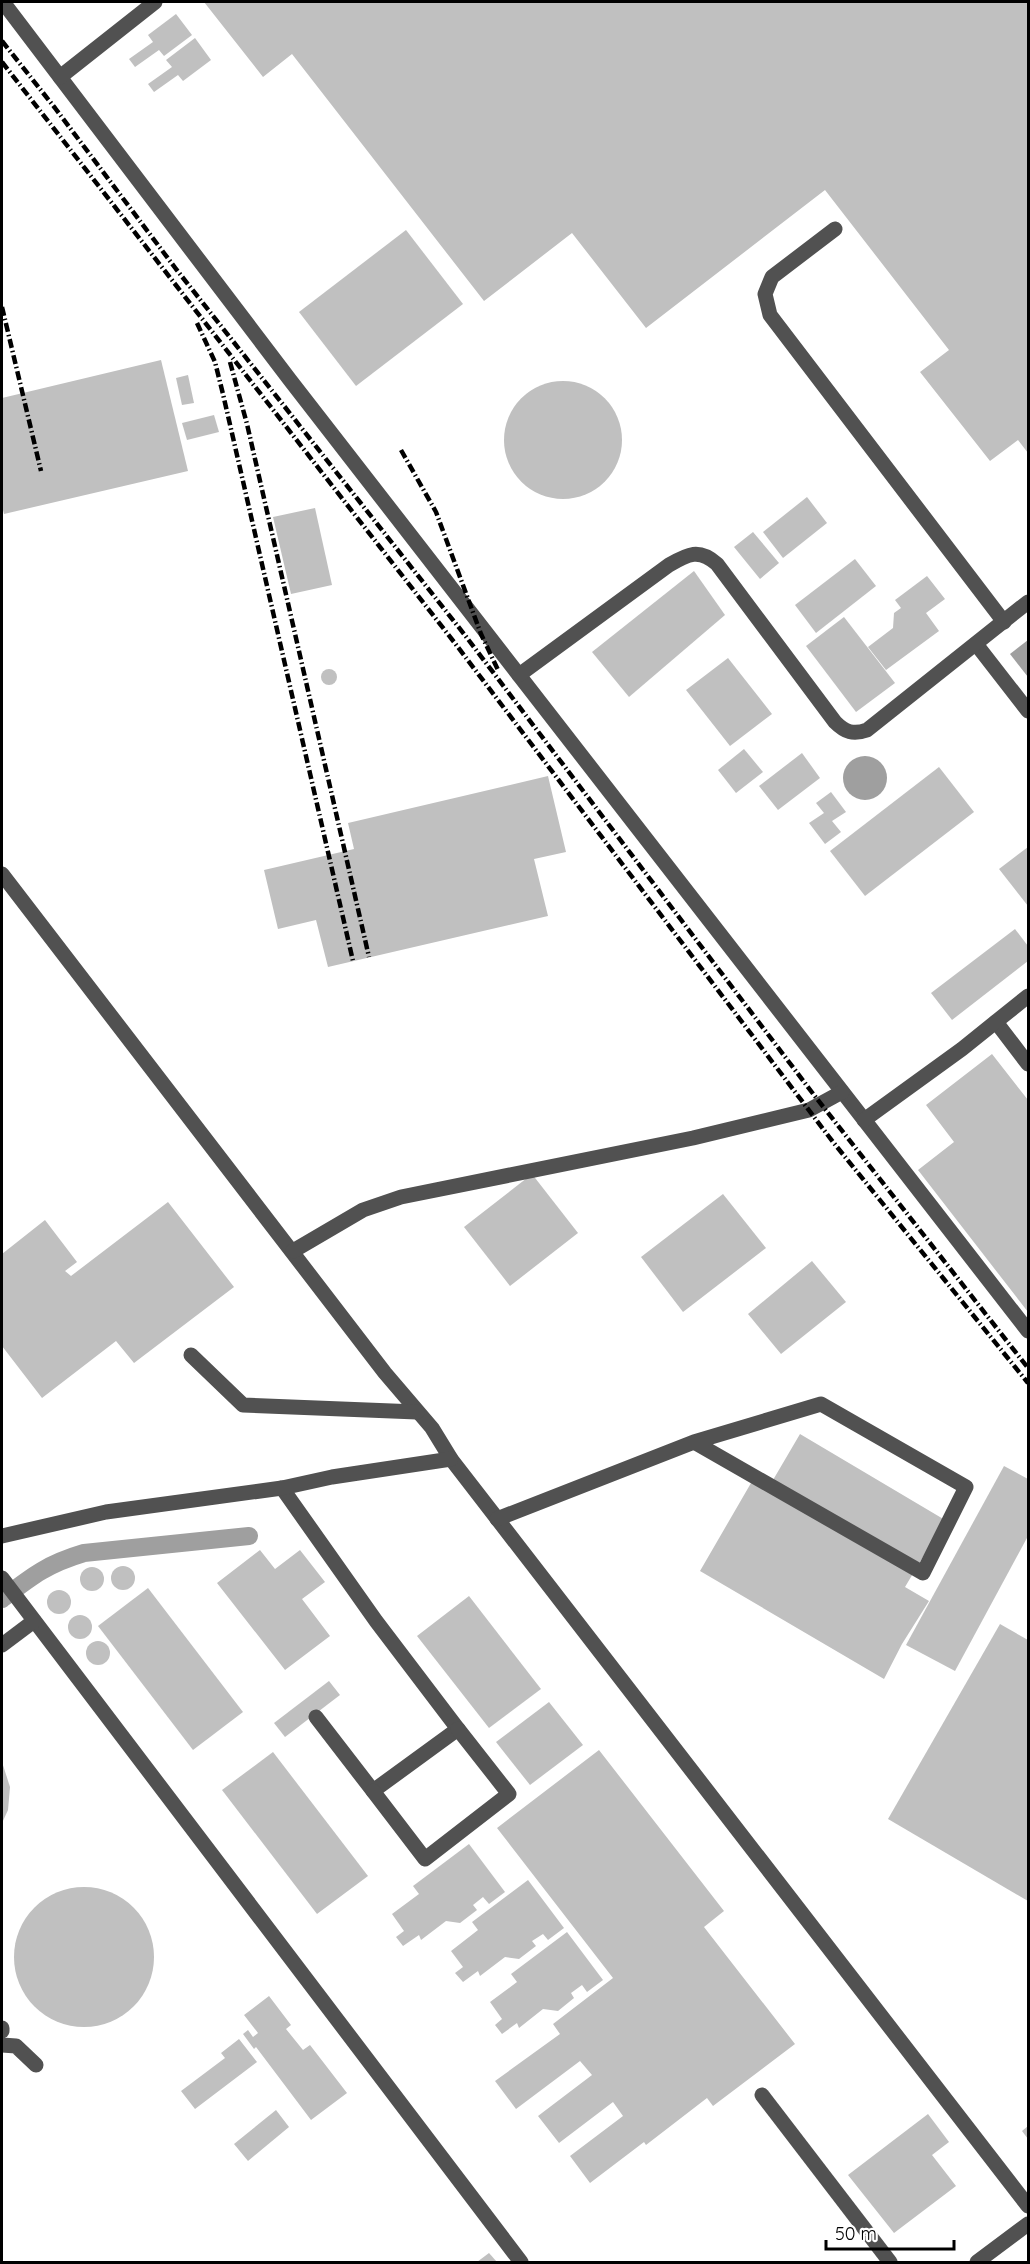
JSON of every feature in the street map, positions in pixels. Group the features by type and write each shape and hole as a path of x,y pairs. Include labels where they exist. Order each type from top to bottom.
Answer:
{"lane":[{"path":"3,2 290,380 1029,1331"},
{"path":"60,77 155,2"},
{"path":"835,229 772,277 765,294 770,315 1004,622"},
{"path":"519,675 669,565 695,554 708,556 717,564 835,722 850,733 858,733 867,730 1029,602"},
{"path":"976,644 1029,711"},
{"path":"2,874 417,1412 432,1428 451,1459 1029,2206"},
{"path":"864,1120 1029,996"},
{"path":"996,1022 1029,1064"},
{"path":"293,1251 363,1210 401,1197 693,1138 798,1113 809,1110 842,1092"},
{"path":"191,1355 243,1406 417,1412"},
{"path":"498,1519 694,1442 822,1404 966,1487 923,1573 694,1442"},
{"path":"2,1536 106,1512 282,1488 333,1477 451,1459"},
{"path":"282,1488 376,1621 509,1794 425,1858 316,1717"},
{"path":"2,1578 521,2262"},
{"path":"2,1645 34,1621"},
{"path":"373,1791 458,1729"},
{"path":"2,2045 16,2046 36,2065"},
{"path":"762,2095 890,2262"},
{"path":"977,2262 1029,2224"}],"shaded area":[{"path":"1028,640 1028,677 1010,654"},
{"path":"865,756 881,762 887,778 881,794 865,800 849,794 843,778 849,762"}],"building":[{"path":"204,2 1028,2 1028,453 1018,440 990,461 920,372 949,350 825,190 646,328 572,233 484,301 292,54 263,77"},
{"path":"176,14 192,35 164,56 159,50 135,67 129,59 153,42 148,35"},
{"path":"195,38 211,60 183,81 178,75 154,92 148,84 172,67 166,60"},
{"path":"406,230 463,304 356,386 299,312"},
{"path":"161,360 188,471 4,514 2,506 2,398"},
{"path":"188,375 194,403 182,405 176,378"},
{"path":"563,381 586,385 605,398 618,417 622,440 618,463 605,482 586,495 563,499 540,495 521,482 508,463 504,440 508,417 521,398 540,385"},
{"path":"214,415 219,432 187,440 182,423"},
{"path":"807,497 827,523 783,558 763,532"},
{"path":"315,508 332,585 291,594 273,517"},
{"path":"753,532 779,563 760,579 734,547"},
{"path":"855,559 876,586 816,633 795,605"},
{"path":"694,571 725,615 629,697 592,652"},
{"path":"927,576 945,599 926,613 939,631 886,670 868,647 893,628 894,613 901,608 895,600"},
{"path":"844,617 895,683 856,712 806,646"},
{"path":"728,658 772,714 730,746 686,690"},
{"path":"326,669 332,669 337,677 335,683 326,685 321,680 321,674"},
{"path":"744,749 763,772 736,793 718,770"},
{"path":"802,753 820,778 778,810 759,786"},
{"path":"939,767 974,812 865,896 830,851"},
{"path":"548,776 566,852 534,859 548,916 328,967 316,920 278,929 264,870 354,849 348,823"},
{"path":"831,792 846,812 832,821 841,832 825,844 809,823 824,813 816,803"},
{"path":"1028,847 1028,906 999,869"},
{"path":"1015,929 1028,946 1028,961 952,1020 931,993"},
{"path":"992,1054 1028,1100 1028,1312 918,1170 954,1142 926,1105"},
{"path":"532,1174 578,1233 510,1286 464,1227"},
{"path":"723,1194 766,1248 683,1312 641,1257"},
{"path":"168,1202 234,1287 134,1363 116,1341 42,1398 2,1346 2,1254 45,1220 77,1262 65,1271 71,1276"},
{"path":"812,1261 846,1302 781,1354 748,1314"},
{"path":"800,1434 945,1520 905,1587 929,1601 902,1644 884,1679 700,1571 758,1471 773,1480"},
{"path":"1004,1466 1028,1479 1028,1536 955,1671 906,1645"},
{"path":"260,1550 275,1569 300,1550 325,1582 302,1599 330,1636 285,1670 217,1583"},
{"path":"123,1566 128,1567 134,1573 134,1583 128,1589 123,1590 118,1589 112,1583 111,1578 112,1573 118,1567"},
{"path":"92,1567 97,1568 103,1574 103,1584 97,1590 92,1591 87,1590 81,1584 80,1579 81,1574 87,1568"},
{"path":"148,1588 243,1712 193,1750 98,1626"},
{"path":"59,1590 64,1591 70,1597 70,1607 64,1613 59,1614 54,1613 48,1607 47,1602 48,1597 54,1591"},
{"path":"469,1596 541,1689 489,1728 417,1636"},
{"path":"80,1615 85,1616 91,1622 91,1632 85,1638 80,1639 75,1638 69,1632 68,1627 69,1622 75,1616"},
{"path":"1000,1624 1028,1640 1028,1901 888,1819"},
{"path":"98,1641 103,1642 109,1648 109,1658 103,1664 98,1665 93,1664 87,1658 86,1653 87,1648 93,1642"},
{"path":"329,1681 340,1695 285,1737 274,1723"},
{"path":"549,1702 583,1745 530,1785 496,1742"},
{"path":"599,1750 724,1911 704,1927 795,2044 713,2106 707,2098 646,2145 644,2142 590,2183 570,2156 623,2116 613,2102 559,2143 538,2116 592,2075 580,2061 516,2109 495,2081 560,2034 553,2024 613,1978 497,1828"},
{"path":"273,1752 368,1876 317,1914 222,1790"},
{"path":"2,1762 10,1787 8,1810 2,1823"},
{"path":"469,1844 505,1892 489,1904 483,1897 473,1905 477,1910 460,1923 446,1921 421,1940 419,1935 403,1946 396,1937 404,1931 392,1914 419,1894 413,1886"},
{"path":"528,1880 564,1928 548,1940 543,1934 532,1941 536,1946 519,1959 505,1957 480,1976 478,1971 463,1982 455,1973 463,1967 451,1951 478,1930 472,1922"},
{"path":"84,1887 111,1892 134,1907 149,1930 154,1957 149,1984 134,2007 111,2022 84,2027 57,2022 34,2007 19,1984 14,1957 19,1930 34,1907 57,1892"},
{"path":"567,1932 603,1980 587,1992 582,1985 571,1993 574,1998 558,2011 543,2009 519,2028 517,2023 502,2034 495,2025 502,2019 490,2002 517,1982 511,1974"},
{"path":"269,1996 291,2025 286,2029 303,2050 310,2045 347,2093 311,2120 256,2047 254,2049 243,2034 248,2030 253,2037 258,2033 244,2015"},
{"path":"239,2039 257,2062 195,2109 181,2091 225,2058 221,2053"},
{"path":"276,2110 289,2127 248,2161 234,2144"},
{"path":"928,2114 949,2142 932,2155 956,2186 894,2233 848,2175"},
{"path":"1028,2126 1028,2139 1022,2131"},
{"path":"489,2253 497,2262 477,2262"}],"waterway":[{"path":"2,1599 40,1572 84,1553 249,1536"}],"railway":[{"path":"2,41 176,269 464,634 814,1095 1028,1368"},
{"path":"2,62 454,642 833,1142 1028,1383"},
{"path":"2,307 41,471"},
{"path":"197,323 215,362 223,394 353,961"},
{"path":"230,362 247,424 369,957"},
{"path":"401,450 436,512 481,634 498,670"}]}
